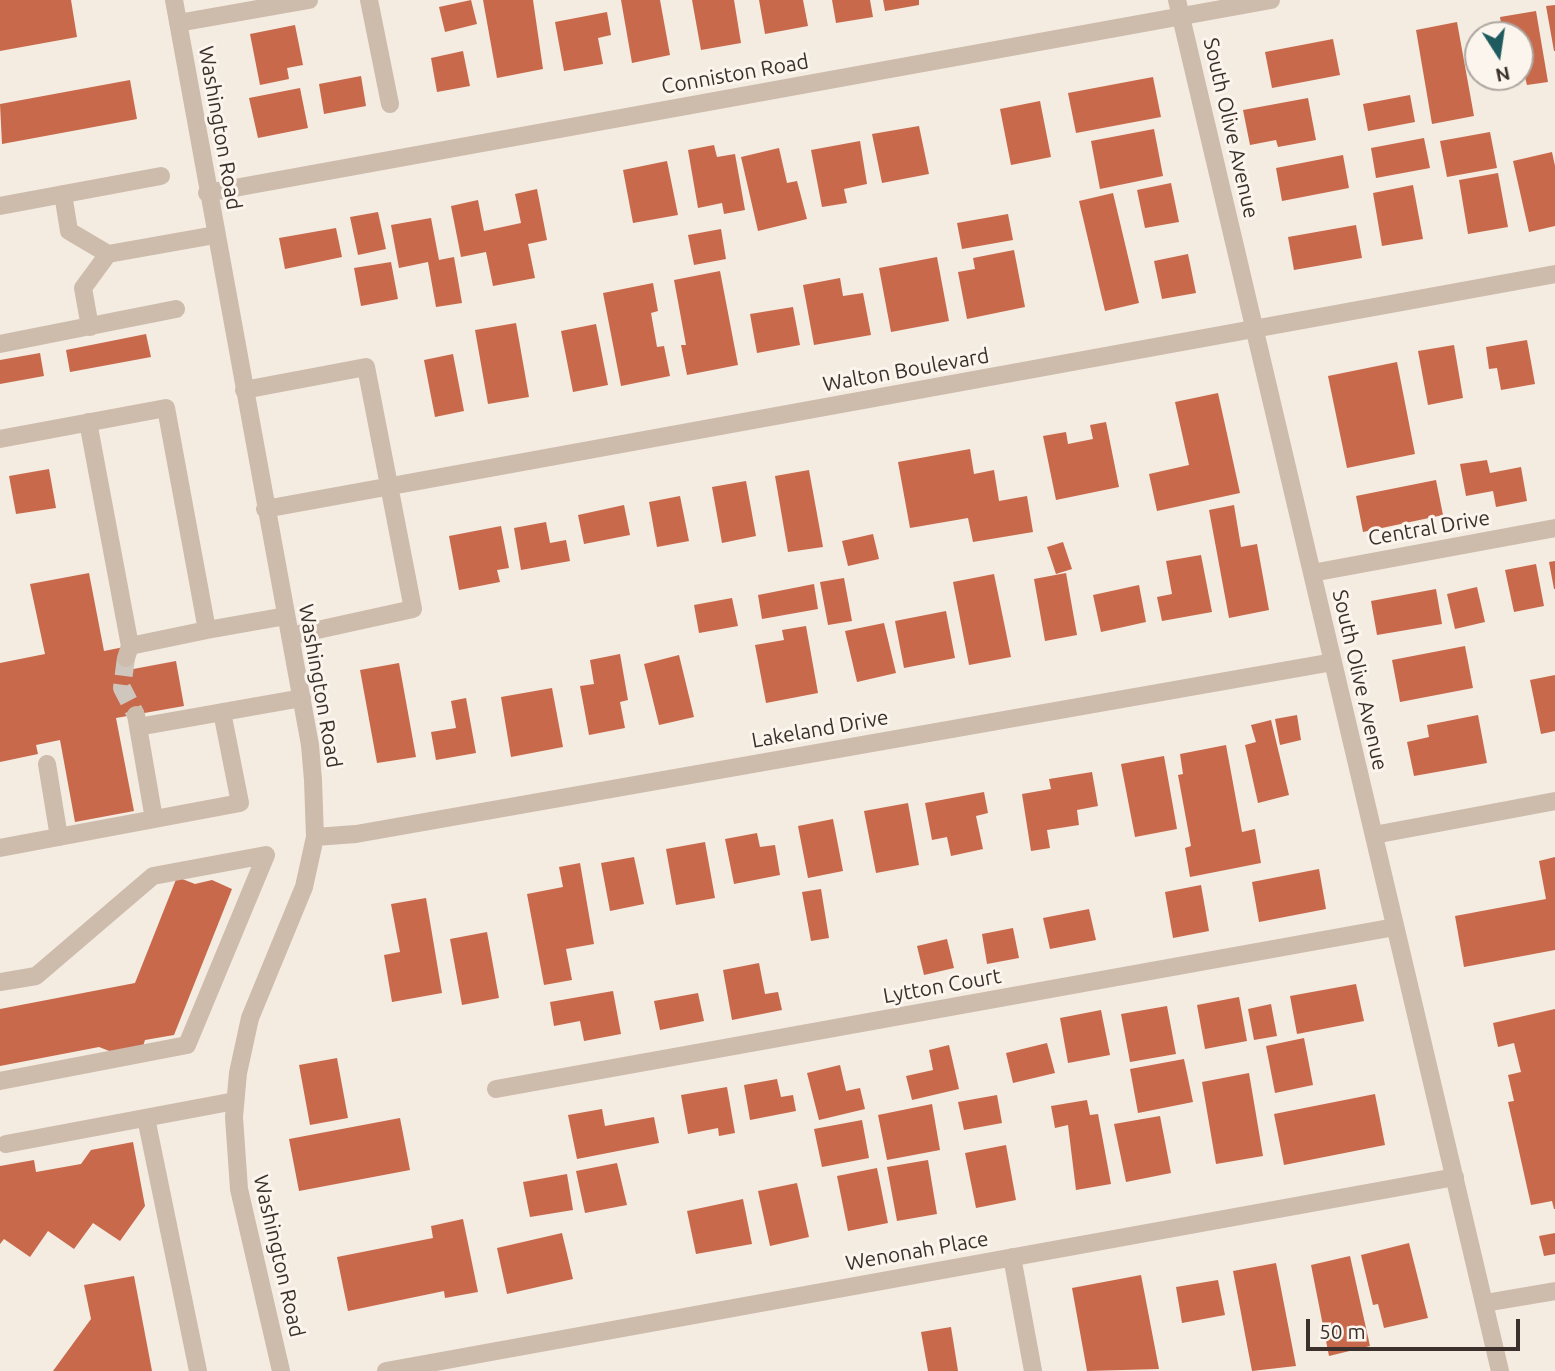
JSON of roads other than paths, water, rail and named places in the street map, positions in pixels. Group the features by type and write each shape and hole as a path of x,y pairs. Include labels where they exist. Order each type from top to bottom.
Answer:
{"street":[{"name":"Washington Road","path":"174,0 310,745 315,837 300,898 250,1018 235,1101 235,1165 239,1189 281,1371"},
{"path":"178,23 309,0"},
{"path":"369,0 390,104"},
{"name":"Conniston Road","path":"207,192 1179,8 1271,0"},
{"name":"South Olive Avenue","path":"1179,8 1500,1371"},
{"path":"0,206 161,176"},
{"path":"63,194 69,231 108,254 215,234"},
{"path":"90,327 83,288 108,254"},
{"name":"Walton Boulevard","path":"265,509 1555,274"},
{"path":"0,344 176,309"},
{"path":"244,390 366,367 413,609 290,636"},
{"path":"0,439 166,408 207,630"},
{"path":"88,422 128,652 207,630 286,616"},
{"name":"Central Drive","path":"1311,573 1555,528"},
{"name":"Lakeland Drive","path":"315,837 356,834 1332,662"},
{"path":"154,819 137,721 222,712 302,698"},
{"path":"0,848 240,803 222,712"},
{"path":"47,764 59,837"},
{"path":"1374,835 1555,801"},
{"path":"0,982 36,976 153,876 266,855 187,1045 0,1081"},
{"name":"Lytton Court","path":"496,1089 1395,927"},
{"path":"6,1144 235,1101"},
{"path":"146,1118 198,1371"},
{"name":"Wenonah Place","path":"386,1371 1455,1177"},
{"path":"1012,1257 1033,1371"},
{"path":"1485,1303 1555,1291"}],"tunnel":[{"path":"126,658 122,688 136,715"}]}
